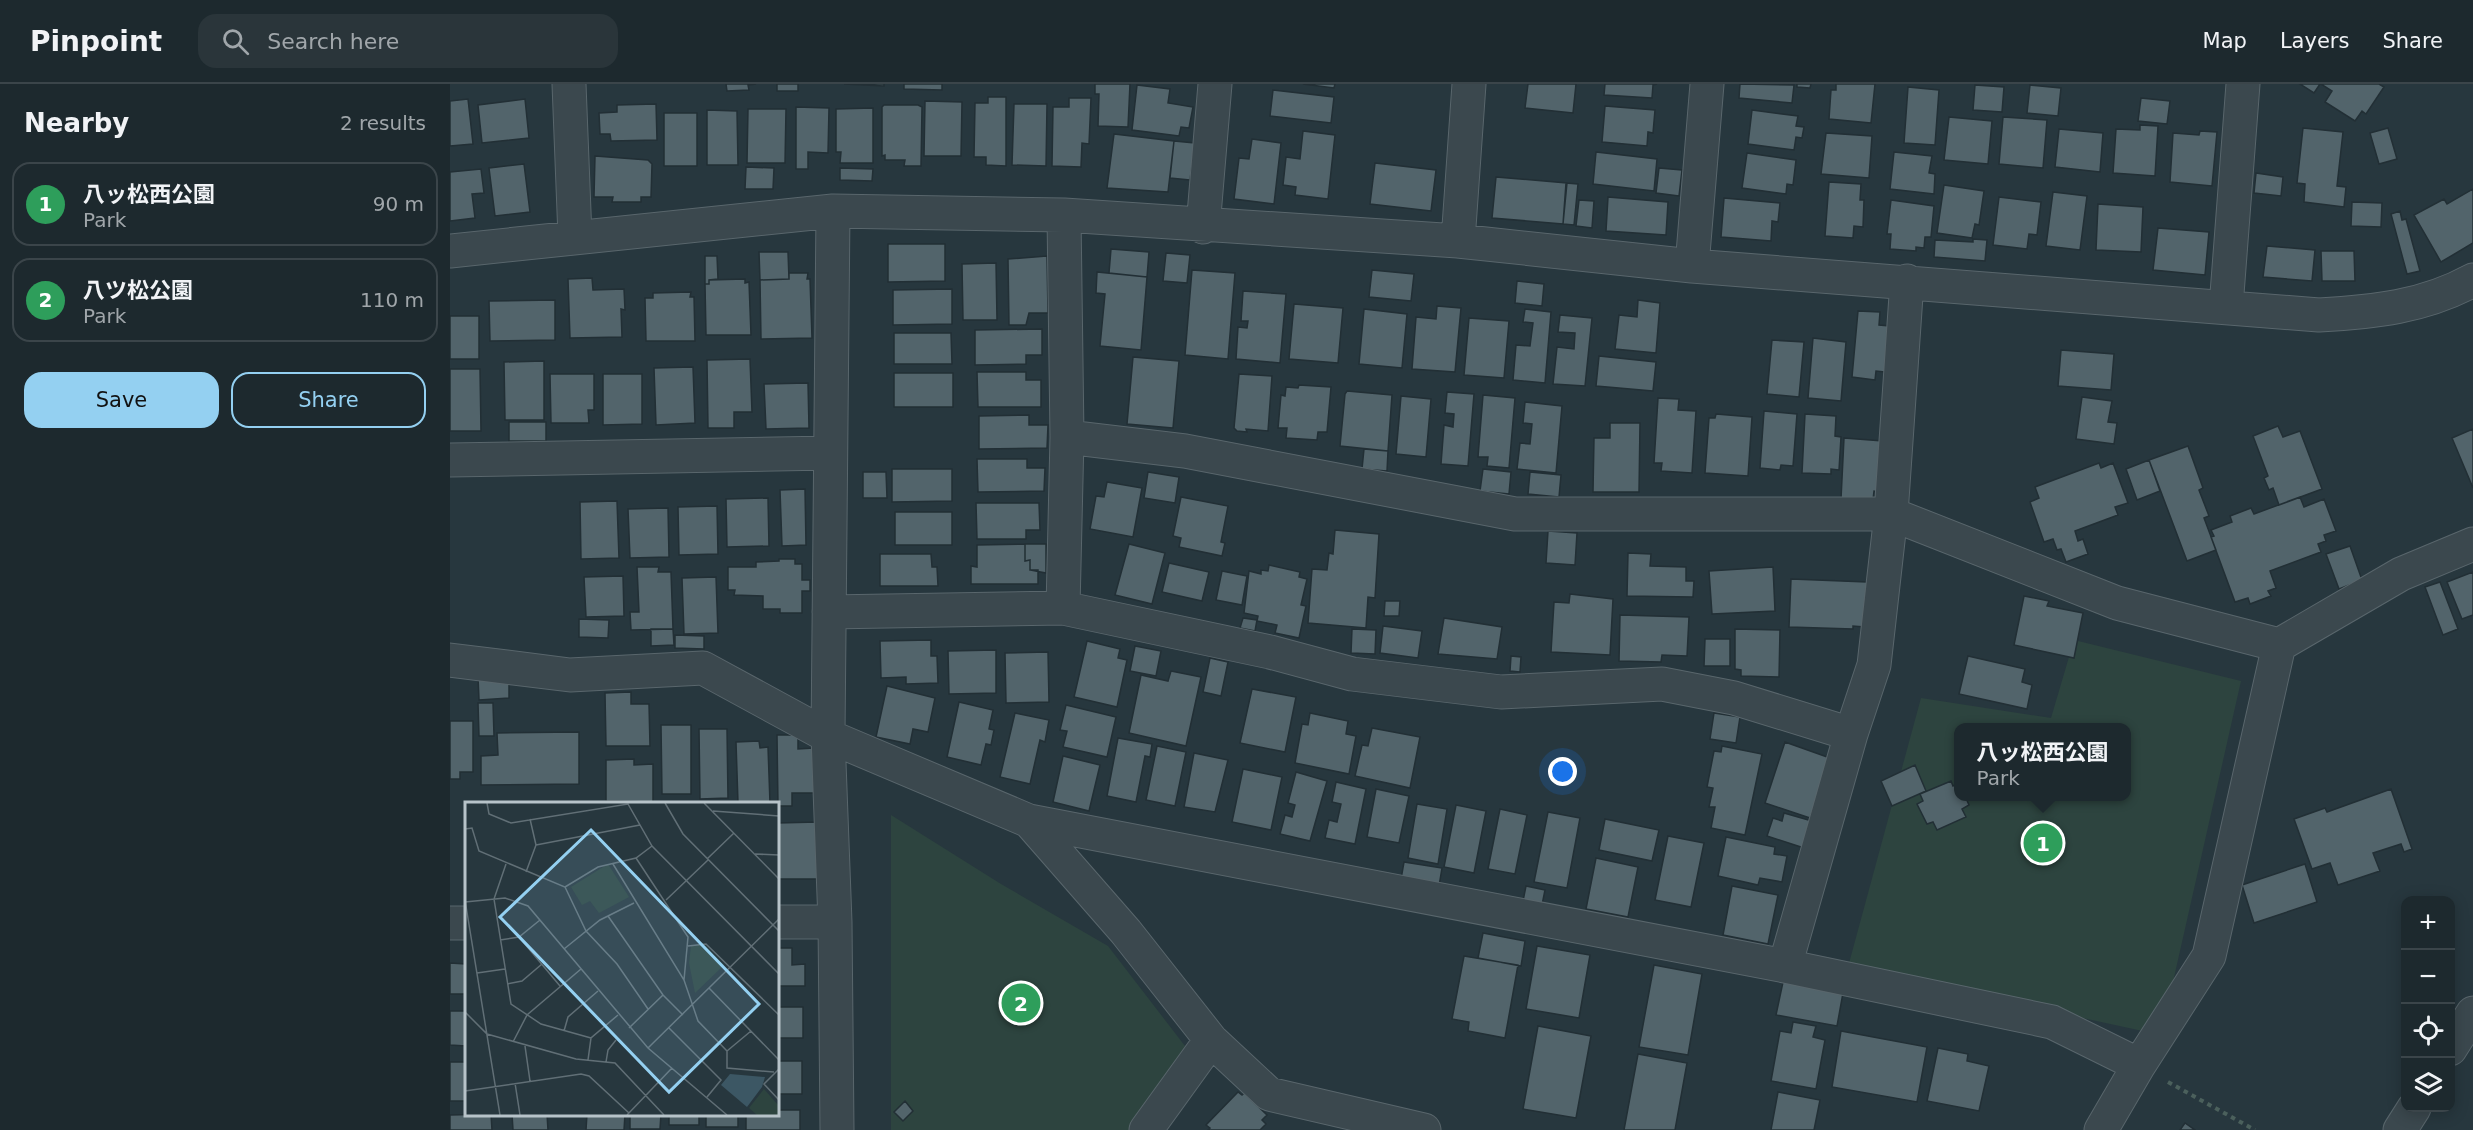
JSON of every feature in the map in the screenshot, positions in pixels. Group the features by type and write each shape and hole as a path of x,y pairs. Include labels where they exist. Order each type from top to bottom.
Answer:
{"street":[{"path":"569,84 575,237"},
{"path":"1203,226 1215,84"},
{"path":"1458,241 1469,84"},
{"path":"1692,266 1707,84"},
{"path":"2226,307 2243,84"},
{"path":"833,211 828,736 835,921 837,1130"},
{"path":"450,251 833,211 1064,215 1203,226 1458,241 1692,266 2319,315 2380,312 2429,298 2473,280"},
{"path":"1063,608 1067,437 1064,215"},
{"path":"1785,966 1851,734 1874,665 1891,514 1907,281"},
{"path":"1067,437 1185,451 1515,514 1891,514 2117,603 2279,645 2401,574 2473,544"},
{"path":"450,460 831,453"},
{"path":"829,612 1063,608 1270,652 1352,674 1501,692 1662,684 1734,698 1851,734"},
{"path":"2101,1130 2139,1065 2209,956 2279,645"},
{"path":"450,660 570,675 703,668 828,736 1029,821 1785,966 2052,1022 2139,1065"},
{"path":"1029,821 1126,932 1211,1040 1269,1094 1424,1130"},
{"path":"778,922 835,921"},
{"path":"450,923 465,922"},
{"path":"2455,1042 2473,1013"},
{"path":"1146,1130 1211,1040"},
{"path":"2400,1130 2411,1112"}],"path":[{"path":"2139,1065 2255,1130"}],"green space":[{"path":"2074,640 2241,681 2161,1035 1848,967 1921,698 2051,718"},
{"path":"891,815 1001,884 1108,946 1195,1059 1151,1130 891,1130"}],"building":[{"path":"726,84 756,84 748,85 749,90 727,91"},
{"path":"777,84 798,84 798,91 777,91"},
{"path":"844,84 884,84 884,86"},
{"path":"904,84 942,84 942,90 904,89"},
{"path":"1095,84 1130,84 1128,127 1098,126 1099,94 1095,94"},
{"path":"1303,84 1335,84 1334,88"},
{"path":"1528,84 1576,84 1573,113 1525,108"},
{"path":"1605,84 1657,84 1653,85 1652,98 1604,95"},
{"path":"1740,84 1794,85 1792,103 1739,98"},
{"path":"1797,84 1811,84 1810,88 1797,87"},
{"path":"1836,84 1875,84 1871,123 1829,119 1831,90 1836,90"},
{"path":"2300,84 2320,84 2314,93"},
{"path":"2321,84 2379,84 2384,87 2366,114 2362,111 2355,121 2325,102 2332,91"},
{"path":"1137,85 1170,89 1168,103 1193,107 1189,128 1181,127 1179,136 1132,130"},
{"path":"1975,85 2004,87 2002,112 1973,110"},
{"path":"2030,85 2061,88 2058,116 2027,113"},
{"path":"1908,87 1939,90 1935,145 1904,143"},
{"path":"1273,90 1334,97 1331,123 1270,116"},
{"path":"988,97 1006,97 1006,166 986,165 986,157 974,157 975,103 988,103"},
{"path":"1069,98 1091,98 1089,144 1082,143 1081,167 1052,166 1053,107 1069,107"},
{"path":"2141,98 2170,101 2167,124 2138,121"},
{"path":"468,99 473,144 450,146 450,101"},
{"path":"525,99 529,138 482,143 478,105"},
{"path":"925,101 962,102 961,156 924,156"},
{"path":"656,104 657,140 611,141 610,134 600,134 599,113 617,112 617,105"},
{"path":"1014,104 1047,104 1046,166 1012,165"},
{"path":"884,105 922,107 921,166 904,166 905,160 885,160 885,155 882,156 882,107"},
{"path":"1605,106 1655,110 1653,133 1648,132 1647,146 1602,142"},
{"path":"796,107 829,108 828,153 808,152 808,169 796,169"},
{"path":"873,108 873,163 840,163 841,152 836,152 836,109"},
{"path":"748,109 786,109 785,163 747,163"},
{"path":"707,110 737,111 738,165 707,165"},
{"path":"1752,110 1798,116 1796,126 1804,127 1802,138 1796,137 1794,150 1748,144"},
{"path":"664,113 697,113 697,166 664,166"},
{"path":"1949,117 1992,121 1988,164 1944,160"},
{"path":"2003,117 2047,120 2043,168 1999,164"},
{"path":"2140,125 2158,126 2155,176 2113,173 2116,129 2140,130"},
{"path":"2303,128 2343,132 2337,186 2346,187 2344,207 2304,202 2305,184 2297,183"},
{"path":"2388,128 2397,159 2379,164 2370,133"},
{"path":"2059,129 2103,133 2100,172 2055,167"},
{"path":"1303,131 1335,135 1328,199 1295,195 1296,187 1283,185 1286,157 1300,159"},
{"path":"2200,131 2217,132 2212,186 2170,182 2173,133 2199,135"},
{"path":"1826,133 1872,136 1869,178 1821,174"},
{"path":"1114,134 1174,141 1168,192 1107,188"},
{"path":"1252,139 1281,143 1274,204 1234,199 1239,158 1249,159"},
{"path":"1174,141 1195,143 1190,180 1170,178"},
{"path":"1596,152 1657,159 1654,191 1593,184"},
{"path":"1894,152 1932,156 1929,173 1935,174 1934,194 1890,189"},
{"path":"1747,153 1796,160 1793,185 1787,184 1786,194 1742,188"},
{"path":"595,156 648,160 652,164 651,197 641,197 641,202 612,202 613,197 594,197"},
{"path":"1375,163 1436,170 1431,211 1370,204"},
{"path":"524,164 530,212 495,216 489,168"},
{"path":"746,167 774,168 773,189 745,189"},
{"path":"840,168 873,169 872,181 840,180"},
{"path":"1659,168 1682,170 1679,196 1656,193"},
{"path":"481,169 484,193 472,194 475,218 450,221 450,172"},
{"path":"2256,173 2283,177 2281,196 2254,193"},
{"path":"1496,177 1567,183 1563,224 1492,218"},
{"path":"1829,182 1861,184 1860,200 1864,200 1863,227 1854,226 1853,238 1825,236"},
{"path":"1566,183 1578,184 1574,225 1563,224"},
{"path":"1944,185 1984,191 1979,225 1975,224 1972,238 1937,233"},
{"path":"2473,189 2473,243 2441,262 2414,215 2444,199 2447,204"},
{"path":"2053,192 2087,196 2080,250 2046,246"},
{"path":"1608,197 1668,202 1666,235 1606,231"},
{"path":"1999,197 2041,202 2037,235 2029,234 2027,249 1993,245"},
{"path":"1724,198 1780,203 1778,222 1772,221 1771,241 1721,237"},
{"path":"1579,200 1594,201 1592,228 1576,226"},
{"path":"1891,200 1934,206 1931,237 1925,237 1924,248 1916,247 1916,251 1890,249 1891,234 1887,234"},
{"path":"2352,202 2382,203 2381,227 2351,226"},
{"path":"2098,204 2143,207 2141,252 2096,250"},
{"path":"2400,211 2402,220 2406,219 2420,271 2407,274 2391,214"},
{"path":"2158,228 2209,232 2205,275 2153,270"},
{"path":"1973,239 1987,240 1985,261 1934,257 1935,240 1973,242"},
{"path":"888,244 945,244 945,281 888,282"},
{"path":"2267,246 2315,250 2312,281 2263,277"},
{"path":"1111,249 1149,252 1147,277 1109,273"},
{"path":"2321,251 2354,251 2355,281 2322,281"},
{"path":"759,252 788,252 789,279 760,280"},
{"path":"1166,253 1190,255 1187,283 1163,281"},
{"path":"705,256 717,256 718,279 709,280 709,284 705,284"},
{"path":"1047,256 1048,313 1029,313 1026,325 1009,325 1008,259"},
{"path":"996,263 997,320 963,320 962,264"},
{"path":"1192,270 1235,273 1228,359 1185,355"},
{"path":"1372,270 1414,274 1411,301 1369,297"},
{"path":"1097,272 1147,277 1141,350 1100,346 1105,294 1096,293"},
{"path":"789,273 808,273 812,338 761,339 760,280 789,279"},
{"path":"592,278 593,290 624,289 625,310 621,309 622,337 570,338 568,279"},
{"path":"745,279 745,283 749,282 751,335 706,335 705,284 709,284 709,280"},
{"path":"1517,281 1544,284 1542,306 1515,303"},
{"path":"952,289 952,324 893,325 893,290"},
{"path":"1243,291 1286,294 1280,363 1236,359 1238,327 1247,328 1248,321 1241,321"},
{"path":"691,292 690,297 694,297 695,341 646,341 645,298 653,298 653,293"},
{"path":"555,300 555,340 490,341 489,301"},
{"path":"1638,300 1660,303 1656,353 1615,349 1619,315 1637,317"},
{"path":"1294,304 1343,308 1338,363 1289,359"},
{"path":"1437,306 1461,308 1455,372 1412,369 1416,317 1436,319"},
{"path":"1364,309 1407,314 1402,368 1359,364"},
{"path":"1525,309 1551,312 1545,383 1513,380 1516,345 1530,346 1533,323 1523,322"},
{"path":"1858,311 1880,312 1879,325 1890,326 1885,372 1876,371 1875,380 1852,377"},
{"path":"1560,315 1592,318 1585,386 1553,384 1557,347 1574,349 1575,333 1558,332"},
{"path":"450,316 479,316 479,359 450,359"},
{"path":"1469,318 1509,321 1504,378 1464,375"},
{"path":"1042,329 1042,355 1026,355 1026,364 975,365 975,330"},
{"path":"894,333 951,333 952,364 894,364"},
{"path":"1813,338 1846,342 1841,401 1808,398"},
{"path":"1772,340 1804,342 1799,397 1767,394"},
{"path":"2061,350 2114,354 2111,390 2058,386"},
{"path":"1599,356 1656,362 1653,391 1596,386"},
{"path":"1133,357 1179,361 1173,428 1127,424"},
{"path":"750,359 752,412 734,412 734,428 708,428 707,360"},
{"path":"544,361 544,420 505,420 504,362"},
{"path":"693,367 695,423 656,425 654,368"},
{"path":"450,369 480,369 481,431 450,431"},
{"path":"977,372 1026,372 1026,380 1041,380 1041,407 978,407"},
{"path":"894,373 953,373 953,407 894,407"},
{"path":"550,374 594,374 594,410 588,410 589,423 551,423"},
{"path":"603,374 642,374 642,424 603,425"},
{"path":"1239,374 1272,376 1268,431 1246,429 1247,432 1237,431 1234,428"},
{"path":"808,383 809,428 766,429 764,384"},
{"path":"1299,385 1331,387 1327,432 1318,432 1317,440 1286,438 1287,428 1278,428 1281,395 1285,396 1286,387 1298,388"},
{"path":"1347,391 1392,395 1388,451 1340,446"},
{"path":"1447,392 1474,394 1468,466 1441,464 1444,425 1453,427 1454,414 1445,413"},
{"path":"1483,395 1515,398 1509,468 1487,466 1488,457 1478,457"},
{"path":"1401,396 1431,399 1426,457 1396,454"},
{"path":"2082,397 2112,401 2108,422 2117,423 2114,444 2076,439"},
{"path":"1658,398 1679,399 1678,410 1696,411 1692,473 1661,471 1662,463 1654,463"},
{"path":"1525,402 1562,406 1556,473 1517,469 1520,443 1530,444 1532,424 1523,423"},
{"path":"1764,411 1797,414 1793,466 1781,465 1780,470 1760,468"},
{"path":"1716,414 1752,417 1748,476 1705,473 1709,418 1715,418"},
{"path":"1805,414 1836,416 1835,436 1841,437 1839,470 1831,469 1831,474 1802,473"},
{"path":"1029,415 1029,425 1048,425 1047,448 979,449 979,416"},
{"path":"509,422 546,422 546,441 509,441"},
{"path":"1610,423 1640,423 1639,492 1593,492 1594,438 1610,438"},
{"path":"2278,426 2283,437 2300,431 2322,489 2279,505 2273,488 2269,490 2264,478 2268,476 2253,436"},
{"path":"2473,429 2473,488 2452,438"},
{"path":"1844,438 1883,441 1880,492 1874,491 1873,500 1841,499"},
{"path":"2188,446 2203,488 2199,490 2209,516 2204,518 2216,550 2187,561 2149,460"},
{"path":"1364,449 1388,451 1387,471 1362,469"},
{"path":"977,459 1027,459 1027,468 1045,468 1044,491 978,492"},
{"path":"2149,460 2160,491 2137,500 2126,469"},
{"path":"2099,463 2101,468 2113,463 2128,503 2115,507 2118,515 2075,531 2078,541 2083,539 2088,554 2066,562 2061,549 2057,550 2053,539 2044,542 2030,502 2039,498 2035,487"},
{"path":"892,469 952,469 952,501 892,502"},
{"path":"1483,469 1511,472 1509,494 1480,491"},
{"path":"863,472 886,472 887,498 863,498"},
{"path":"1148,472 1179,477 1175,503 1144,498"},
{"path":"1530,472 1561,475 1559,497 1528,494"},
{"path":"1107,482 1142,488 1133,537 1090,529 1096,496 1104,497"},
{"path":"805,489 806,545 782,546 780,490"},
{"path":"1181,497 1228,506 1221,542 1225,543 1222,556 1179,547 1181,538 1173,536"},
{"path":"2300,497 2304,507 2324,499 2336,531 2324,535 2326,541 2318,544 2321,552 2270,571 2276,588 2268,591 2271,596 2250,604 2248,598 2235,602 2211,537 2214,536 2211,530 2232,522 2230,516 2251,508 2254,514"},
{"path":"768,498 769,546 727,547 726,499"},
{"path":"617,501 619,558 581,559 580,502"},
{"path":"976,503 1039,503 1040,530 1026,530 1026,539 977,539"},
{"path":"717,506 718,554 679,555 678,507"},
{"path":"668,508 669,557 630,558 628,509"},
{"path":"895,512 952,512 952,545 895,545"},
{"path":"1335,530 1379,534 1375,598 1368,597 1366,628 1308,623 1312,569 1327,570 1329,553 1333,554"},
{"path":"1548,531 1577,533 1575,565 1546,563"},
{"path":"1025,544 1025,561 1030,560 1030,570 1038,570 1038,584 971,584 971,566 977,567 977,545"},
{"path":"1025,544 1046,544 1046,573 1030,570 1030,560 1025,561"},
{"path":"1129,544 1165,553 1152,604 1115,595"},
{"path":"2350,546 2362,580 2339,589 2326,554"},
{"path":"1628,553 1651,554 1650,566 1686,567 1686,581 1694,581 1693,597 1627,596"},
{"path":"880,554 931,554 932,567 937,567 938,586 880,586"},
{"path":"779,559 795,559 795,564 802,564 802,580 810,580 810,591 802,591 802,613 780,613 780,609 763,609 763,596 734,595 735,590 728,590 728,567 756,567 756,562 779,561"},
{"path":"1169,563 1209,572 1202,601 1162,592"},
{"path":"1269,565 1300,572 1299,577 1307,579 1301,605 1306,606 1299,638 1275,633 1277,625 1257,621 1258,616 1244,613 1249,571 1261,574 1261,570 1268,571"},
{"path":"637,567 659,567 658,572 671,572 673,629 631,630 630,612 639,612"},
{"path":"1773,567 1775,611 1712,614 1709,571"},
{"path":"1222,571 1247,576 1242,605 1216,600"},
{"path":"2473,572 2473,615 2462,619 2447,582"},
{"path":"623,576 624,616 586,617 584,577"},
{"path":"716,577 718,633 684,634 682,578"},
{"path":"1791,579 1867,582 1865,627 1853,626 1853,629 1789,627"},
{"path":"2440,582 2458,629 2443,635 2425,587"},
{"path":"1570,594 1613,599 1610,655 1551,652 1554,602 1569,603"},
{"path":"2024,596 2049,601 2047,606 2083,613 2074,658 2014,645"},
{"path":"1385,601 1400,601 1399,616 1384,616"},
{"path":"1620,615 1689,617 1687,656 1662,655 1661,662 1619,661"},
{"path":"1243,618 1257,620 1255,631 1240,628"},
{"path":"1444,618 1502,627 1497,659 1438,654"},
{"path":"579,619 609,620 608,638 579,637"},
{"path":"1383,626 1422,631 1418,658 1380,653"},
{"path":"651,629 673,629 674,645 651,646"},
{"path":"1352,629 1376,630 1375,654 1351,653"},
{"path":"1735,629 1780,630 1779,677 1741,676 1741,670 1735,669"},
{"path":"675,635 704,636 704,649 675,648"},
{"path":"1705,639 1730,639 1730,666 1704,666"},
{"path":"931,640 931,656 937,656 938,683 906,684 906,677 881,678 880,641"},
{"path":"1087,641 1120,649 1118,658 1127,660 1117,707 1074,697"},
{"path":"1135,646 1161,651 1156,676 1130,671"},
{"path":"996,650 996,693 949,694 948,651"},
{"path":"1048,652 1049,702 1006,703 1005,653"},
{"path":"1511,656 1521,657 1520,672 1510,671"},
{"path":"1968,656 2025,669 2022,682 2032,685 2027,709 1959,694"},
{"path":"1210,658 1228,662 1221,696 1203,692"},
{"path":"1171,671 1201,677 1186,746 1129,733 1141,675 1168,681"},
{"path":"478,677 509,677 509,698 479,700"},
{"path":"887,686 935,698 928,732 913,729 910,744 876,737"},
{"path":"1252,689 1296,697 1285,752 1240,743"},
{"path":"631,692 631,704 649,704 650,746 606,746 605,693"},
{"path":"959,702 993,710 989,729 994,730 991,745 986,744 981,765 947,757"},
{"path":"478,703 493,703 494,736 479,736"},
{"path":"1066,705 1116,717 1107,757 1063,747 1067,731 1060,730"},
{"path":"1015,713 1049,720 1045,742 1040,740 1030,784 1000,777"},
{"path":"1310,713 1348,721 1346,734 1356,736 1349,774 1295,763 1302,724 1308,725"},
{"path":"1714,713 1740,717 1736,743 1710,739"},
{"path":"450,721 473,721 473,772 460,772 460,779 450,779"},
{"path":"661,725 691,725 691,794 662,794"},
{"path":"1372,728 1420,737 1410,788 1355,776 1362,745 1368,746"},
{"path":"699,729 727,729 728,798 700,799"},
{"path":"579,732 579,784 481,785 481,756 498,755 497,733"},
{"path":"777,735 798,735 798,749 814,748 815,793 792,793 792,806 778,806"},
{"path":"1118,738 1152,744 1150,757 1145,756 1136,802 1107,796"},
{"path":"759,741 760,748 768,747 770,802 738,802 736,742"},
{"path":"1785,742 1830,758 1810,818 1765,803"},
{"path":"1157,746 1186,752 1175,806 1146,800"},
{"path":"1722,746 1762,754 1745,835 1711,828 1715,807 1709,807 1713,788 1707,787 1714,751 1721,752"},
{"path":"1194,753 1228,760 1215,812 1184,807"},
{"path":"1063,756 1100,765 1089,811 1053,802"},
{"path":"634,759 634,765 653,764 653,802 606,801 606,760"},
{"path":"1915,765 1926,791 1892,806 1881,781"},
{"path":"1243,769 1282,777 1271,830 1232,822"},
{"path":"1296,772 1327,781 1310,841 1280,834 1285,815 1292,817 1295,805 1288,803"},
{"path":"1951,781 1954,786 1954,801 1967,801 1969,805 1962,809 1966,817 1937,830 1933,822 1927,824 1917,804 1923,801 1920,794"},
{"path":"1336,782 1366,789 1355,844 1325,838 1329,820 1337,822 1341,804 1332,802"},
{"path":"1376,789 1409,796 1399,843 1367,837"},
{"path":"2391,789 2412,849 2404,852 2401,844 2373,853 2380,871 2338,885 2330,863 2312,869 2294,819 2325,808 2327,812"},
{"path":"1417,804 1447,809 1438,864 1408,858"},
{"path":"1456,805 1486,811 1474,873 1444,867"},
{"path":"1500,809 1527,815 1515,874 1488,869"},
{"path":"1548,812 1580,818 1567,888 1534,882"},
{"path":"1784,813 1812,821 1804,848 1767,836 1773,818 1782,821"},
{"path":"1605,819 1659,830 1652,861 1599,850"},
{"path":"818,822 819,879 778,879 778,823"},
{"path":"1668,836 1704,843 1691,907 1655,900"},
{"path":"1726,837 1775,847 1774,854 1787,856 1782,882 1760,878 1758,885 1718,876"},
{"path":"1596,858 1638,867 1628,917 1586,909"},
{"path":"1404,862 1442,868 1439,886 1401,879"},
{"path":"2305,864 2317,902 2254,923 2242,885"},
{"path":"1526,886 1545,890 1542,905 1523,901"},
{"path":"1732,886 1778,895 1768,944 1723,935"},
{"path":"1483,933 1525,941 1521,966 1478,958"},
{"path":"1537,946 1590,955 1579,1018 1526,1009"},
{"path":"778,948 792,948 792,965 805,964 805,986 778,986"},
{"path":"1464,956 1518,965 1505,1038 1468,1031 1469,1022 1452,1019"},
{"path":"450,963 465,964 465,994 450,994"},
{"path":"1654,965 1702,974 1688,1055 1639,1047"},
{"path":"1783,982 1843,993 1837,1026 1776,1015"},
{"path":"778,1007 803,1007 803,1038 778,1038"},
{"path":"450,1011 465,1011 465,1046 450,1045"},
{"path":"1793,1022 1816,1026 1813,1037 1825,1040 1816,1089 1771,1081 1780,1031 1791,1033"},
{"path":"1538,1026 1591,1036 1576,1118 1523,1109"},
{"path":"1841,1031 1927,1047 1917,1102 1832,1087"},
{"path":"1938,1048 1968,1054 1967,1061 1989,1066 1979,1111 1927,1101"},
{"path":"1638,1054 1687,1063 1675,1130 1624,1130"},
{"path":"778,1061 802,1061 802,1094 778,1094"},
{"path":"450,1062 465,1062 465,1101 450,1101"},
{"path":"1238,1092 1242,1095 1244,1093 1267,1115 1262,1120 1266,1124 1260,1130 1208,1130 1210,1128 1206,1125"},
{"path":"1778,1092 1820,1100 1814,1130 1771,1130"},
{"path":"905,1101 913,1111 903,1121 894,1112"},
{"path":"778,1110 800,1110 800,1130 746,1130 746,1115 778,1115"},
{"path":"450,1115 491,1115 492,1130 450,1130"},
{"path":"512,1115 547,1115 548,1130 513,1130"},
{"path":"587,1115 625,1115 624,1130 586,1130"},
{"path":"630,1115 661,1115 660,1129 630,1129"},
{"path":"669,1115 699,1115 699,1125 669,1125"},
{"path":"706,1115 738,1115 738,1127 706,1127"},
{"path":"2185,1123 2195,1130 2180,1130"}],"place":[{"name":"八ッ松西公園","path":"2043,843"},
{"name":"八ツ松公園","path":"1021,1003"}]}
